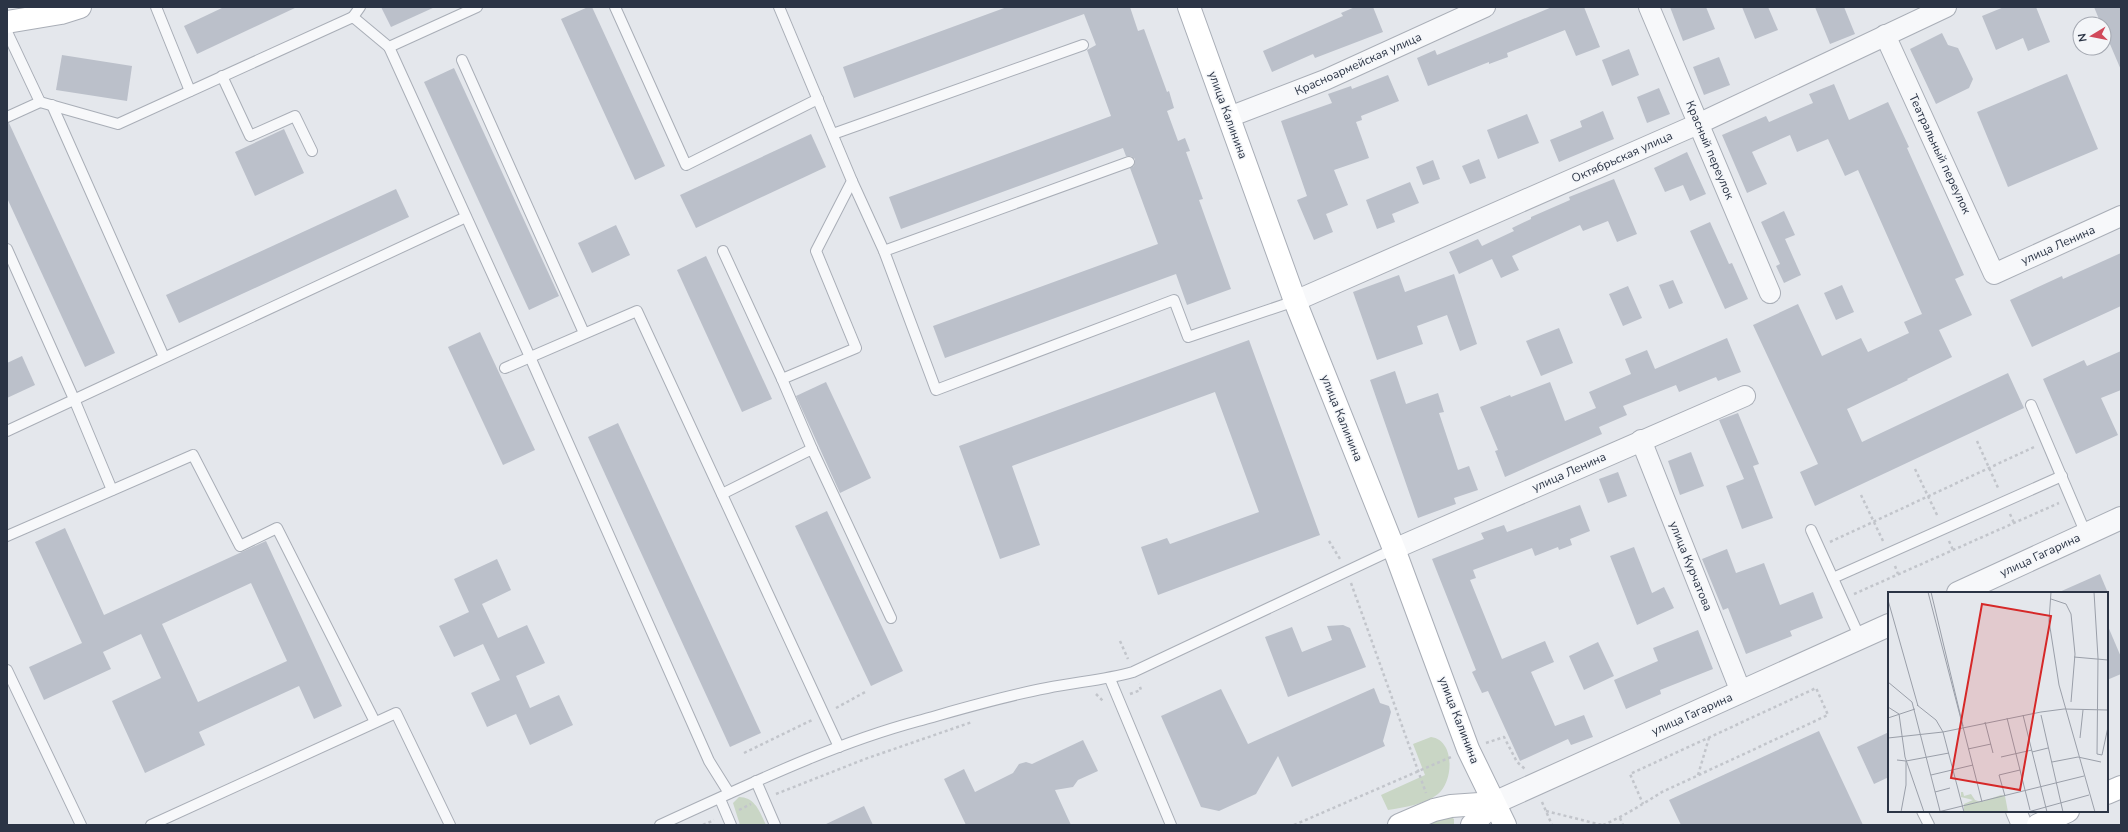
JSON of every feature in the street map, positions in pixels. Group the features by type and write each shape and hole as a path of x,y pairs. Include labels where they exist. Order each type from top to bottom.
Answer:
{"main road":[{"path":"7,22 61,13 80,7"},
{"name":"улица Калинина","path":"1189,7 1295,300 1394,549 1468,749 1505,825"},
{"path":"2108,793 2121,787"},
{"name":"улица Гагарина","path":"1399,825 1434,810 1451,806 1494,803"},
{"name":"улица Гагарина","path":"1472,825 1494,803"},
{"path":"2038,825 2066,812"}],"street":[{"name":"Красноармейская улица","path":"1228,117 1325,80 1485,7"},
{"name":"Красный переулок","path":"1649,7 1770,294"},
{"name":"Октябрьская улица","path":"1295,300 1698,124 1946,7"},
{"name":"Театральный переулок","path":"1885,35 1994,274"},
{"name":"улица Ленина","path":"1994,274 2121,216"},
{"name":"улица Ленина","path":"1394,549 1641,440 1745,396"},
{"name":"улица Курчатова","path":"1641,440 1741,692"},
{"name":"улица Гагарина","path":"1960,592 2121,518"},
{"name":"улица Гагарина","path":"1494,803 1888,625"},
{"path":"2016,812 2022,825"}],"lane":[{"path":"156,7 190,91"},
{"path":"7,117 40,102 118,124 353,17 360,7"},
{"path":"388,46 477,7"},
{"path":"615,7 686,165 818,99"},
{"path":"779,7 852,181 884,251 936,390 1174,300 1188,337 1295,300"},
{"path":"353,17 388,46 530,357 709,761 730,792"},
{"path":"7,32 40,102"},
{"path":"833,134 1083,45"},
{"path":"462,60 584,334"},
{"path":"222,76 250,136 295,116 312,151"},
{"path":"52,105 164,357"},
{"path":"884,251 1129,162"},
{"path":"782,379 856,348 816,251 852,181"},
{"path":"7,430 466,217"},
{"path":"7,249 74,399 112,490"},
{"path":"723,251 782,379 812,449 892,618"},
{"path":"505,368 637,311 839,746"},
{"path":"2031,405 2086,534"},
{"path":"722,494 812,449"},
{"path":"7,536 193,455 240,546 277,528 375,722"},
{"path":"1833,578 2062,476"},
{"path":"1811,530 1860,638"},
{"path":"660,825 730,792 839,746 916,721 1048,688 1110,679 1133,672 1394,549"},
{"path":"7,670 81,825"},
{"path":"1110,679 1171,825"},
{"path":"150,825 396,713 450,825"},
{"path":"756,781 775,825"},
{"path":"720,798 731,825"},
{"path":"1922,812 1929,825"}],"path":[{"path":"1976,441 2014,523"},
{"path":"1819,547 2047,441"},
{"path":"1915,469 1953,550"},
{"path":"1861,495 1898,574"},
{"path":"1843,599 2071,498"},
{"path":"1294,825 1417,772 1348,572 1330,541"},
{"path":"1546,811 1603,825 1620,818 1643,804 1662,792 1828,715 1816,688 1630,774 1643,804"},
{"path":"1095,693 1104,702 1141,690"},
{"path":"744,753 867,692"},
{"path":"703,825 764,798 865,759 979,719"},
{"path":"1698,776 1709,738"},
{"path":"1620,818 1623,825"}],"green space":[{"path":"1431,737 1439,740 1444,745 1448,753 1450,762 1449,771 1443,788 1438,794 1427,801 1388,810 1381,795 1425,775 1413,744"},
{"path":"739,797 753,802 759,810 766,825 740,825 733,803"},
{"path":"1450,816 1454,819 1454,825 1424,825"}],"building":[{"path":"224,7 297,7 197,54 184,26"},
{"path":"381,7 435,7 391,27"},
{"path":"588,7 592,7 665,166 635,180 561,19"},
{"path":"1007,7 1130,7 1138,31 1144,29 1167,92 1169,91 1174,108 1167,111 1178,141 1185,138 1190,151 1186,152 1203,199 1199,200 1231,289 1187,305 1176,274 945,358 933,326 1158,244 1130,168 1134,166 1135,159 1131,156 1126,156 1123,148 901,229 889,197 1111,116 1087,50 1096,45 1084,14 854,98 843,67"},
{"path":"1355,7 1373,7 1383,32 1315,58 1313,54 1272,72 1263,51 1343,16 1341,13"},
{"path":"1552,7 1584,7 1600,47 1576,56 1565,30 1507,53 1508,57 1489,64 1489,62 1428,86 1417,58 1435,50 1437,55"},
{"path":"1670,7 1706,7 1715,29 1683,41"},
{"path":"1742,7 1768,7 1778,30 1755,39"},
{"path":"1815,7 1844,7 1855,34 1830,44"},
{"path":"2004,7 2036,7 2050,42 2028,51 2023,38 1996,50 1982,16"},
{"path":"2094,7 2121,7 2121,70 2112,49 2112,16 2098,16"},
{"path":"1942,33 1948,45 1958,48 1973,79 1969,88 1936,104 1910,49"},
{"path":"1629,49 1639,75 1612,86 1602,60"},
{"path":"62,55 132,66 127,101 56,90"},
{"path":"1719,57 1730,85 1704,95 1693,67"},
{"path":"454,68 559,296 529,310 424,82"},
{"path":"2067,74 2098,149 2008,187 1977,112"},
{"path":"1388,75 1399,101 1361,116 1362,120 1356,122 1369,158 1334,170 1348,205 1326,214 1333,232 1314,240 1297,200 1307,196 1281,121 1332,103 1328,94 1351,86 1352,89"},
{"path":"1834,84 1849,120 1888,102 1964,275 1955,279 1972,315 1939,330 1952,357 1847,409 1862,442 2008,373 2024,408 1815,506 1800,472 1818,464 1753,325 1798,304 1822,356 1861,338 1868,352 1909,333 1904,322 1922,314 1858,170 1845,176 1828,139 1797,152 1790,135 1752,152 1767,184 1747,193 1722,135 1766,116 1769,122 1813,103 1809,94"},
{"path":"1659,88 1670,114 1647,123 1637,97"},
{"path":"1603,111 1614,139 1559,162 1550,140 1582,127 1580,121"},
{"path":"1527,114 1539,143 1498,159 1487,130"},
{"path":"7,123 9,123 115,353 85,367 7,198"},
{"path":"284,129 304,173 255,196 235,152"},
{"path":"811,134 826,167 696,228 680,195"},
{"path":"1687,152 1706,194 1690,201 1683,185 1665,192 1654,168"},
{"path":"1479,159 1486,178 1470,184 1462,166"},
{"path":"1433,160 1440,179 1423,185 1416,167"},
{"path":"1614,179 1637,234 1617,242 1608,221 1583,231 1580,225 1512,256 1519,270 1501,278 1492,259 1459,274 1449,252 1478,239 1482,246 1514,231 1512,228 1531,219 1531,217 1570,200 1569,197"},
{"path":"1410,182 1419,203 1392,214 1395,222 1377,229 1366,200"},
{"path":"396,189 409,217 179,323 166,295"},
{"path":"1784,211 1795,235 1785,239 1801,275 1784,283 1776,266 1780,264 1761,222"},
{"path":"1710,222 1729,264 1732,263 1748,299 1725,309 1690,231"},
{"path":"616,225 630,255 592,273 578,243"},
{"path":"2121,253 2121,306 2032,347 2010,300 2062,276 2063,279"},
{"path":"706,256 772,399 742,412 677,270"},
{"path":"1454,274 1477,344 1460,351 1447,315 1417,326 1423,344 1377,360 1353,292 1399,275 1405,292"},
{"path":"1673,280 1683,303 1669,309 1659,285"},
{"path":"1842,285 1854,312 1836,320 1824,293"},
{"path":"1628,286 1642,318 1623,326 1609,294"},
{"path":"1559,328 1573,363 1541,376 1526,341"},
{"path":"480,332 535,450 503,465 448,347"},
{"path":"1727,338 1741,372 1718,381 1716,377 1679,392 1676,385 1623,406 1627,415 1599,427 1602,434 1505,477 1495,451 1498,450 1480,407 1510,395 1511,397 1550,382 1565,421 1596,408 1589,392 1631,374 1625,359 1647,350 1655,369"},
{"path":"1249,340 1320,535 1158,595 1141,547 1167,538 1170,544 1259,512 1215,392 1012,466 1040,545 1000,559 959,446"},
{"path":"2121,351 2121,390 2101,398 2118,435 2076,454 2043,379 2084,360 2087,366"},
{"path":"22,356 35,385 7,398 7,363"},
{"path":"1395,371 1406,404 1438,393 1444,412 1439,413 1458,470 1469,466 1478,490 1454,498 1456,504 1418,518 1370,380"},
{"path":"826,382 871,478 840,493 796,396"},
{"path":"1738,413 1759,464 1753,466 1773,518 1742,529 1726,486 1744,479 1719,420"},
{"path":"618,423 761,733 730,747 588,437"},
{"path":"1691,452 1704,486 1680,495 1668,461"},
{"path":"1618,472 1627,496 1608,503 1599,479"},
{"path":"1580,505 1590,531 1570,539 1572,545 1559,550 1558,547 1535,556 1532,548 1473,570 1476,578 1470,580 1502,659 1545,641 1554,662 1531,672 1555,726 1584,715 1593,737 1571,745 1568,739 1520,761 1488,691 1482,693 1472,672 1476,670 1432,559 1484,539 1481,533 1504,525 1507,532"},
{"path":"827,511 903,671 871,686 795,526"},
{"path":"65,528 104,615 266,541 342,706 314,719 299,686 199,732 205,745 145,773 112,701 161,678 141,634 103,652 111,669 44,700 29,667 82,643 35,542","holes":["251,583 287,661 198,702 162,624"]},
{"path":"1634,547 1652,593 1664,587 1674,608 1637,625 1610,556"},
{"path":"1727,549 1736,573 1764,563 1780,605 1813,592 1823,618 1790,631 1792,636 1746,654 1728,608 1723,610 1702,559"},
{"path":"497,559 511,590 482,604 498,638 527,625 545,663 516,676 530,708 559,695 573,725 530,745 516,714 487,727 471,693 500,680 483,644 454,657 439,626 469,612 454,579"},
{"path":"2100,574 2108,592 2059,592"},
{"path":"1343,625 1350,628 1366,667 1288,697 1265,637 1292,627 1302,652 1332,640 1327,626"},
{"path":"2108,626 2121,657 2121,674 2108,680"},
{"path":"1698,630 1713,669 1660,690 1661,694 1626,709 1614,680 1658,661 1653,648"},
{"path":"1598,642 1614,676 1584,690 1569,656"},
{"path":"1374,688 1380,703 1389,706 1391,712 1383,741 1385,746 1292,787 1278,756 1256,794 1219,811 1201,807 1161,716 1221,689 1248,744"},
{"path":"1819,731 1863,825 1681,825 1669,800"},
{"path":"1888,732 1888,777 1874,784 1857,747"},
{"path":"1083,740 1098,771 1078,780 1073,787 1055,790 1071,825 966,825 944,779 964,769 975,792 1013,773 1019,764 1026,762 1032,764"},
{"path":"864,806 873,825 824,825"}]}
